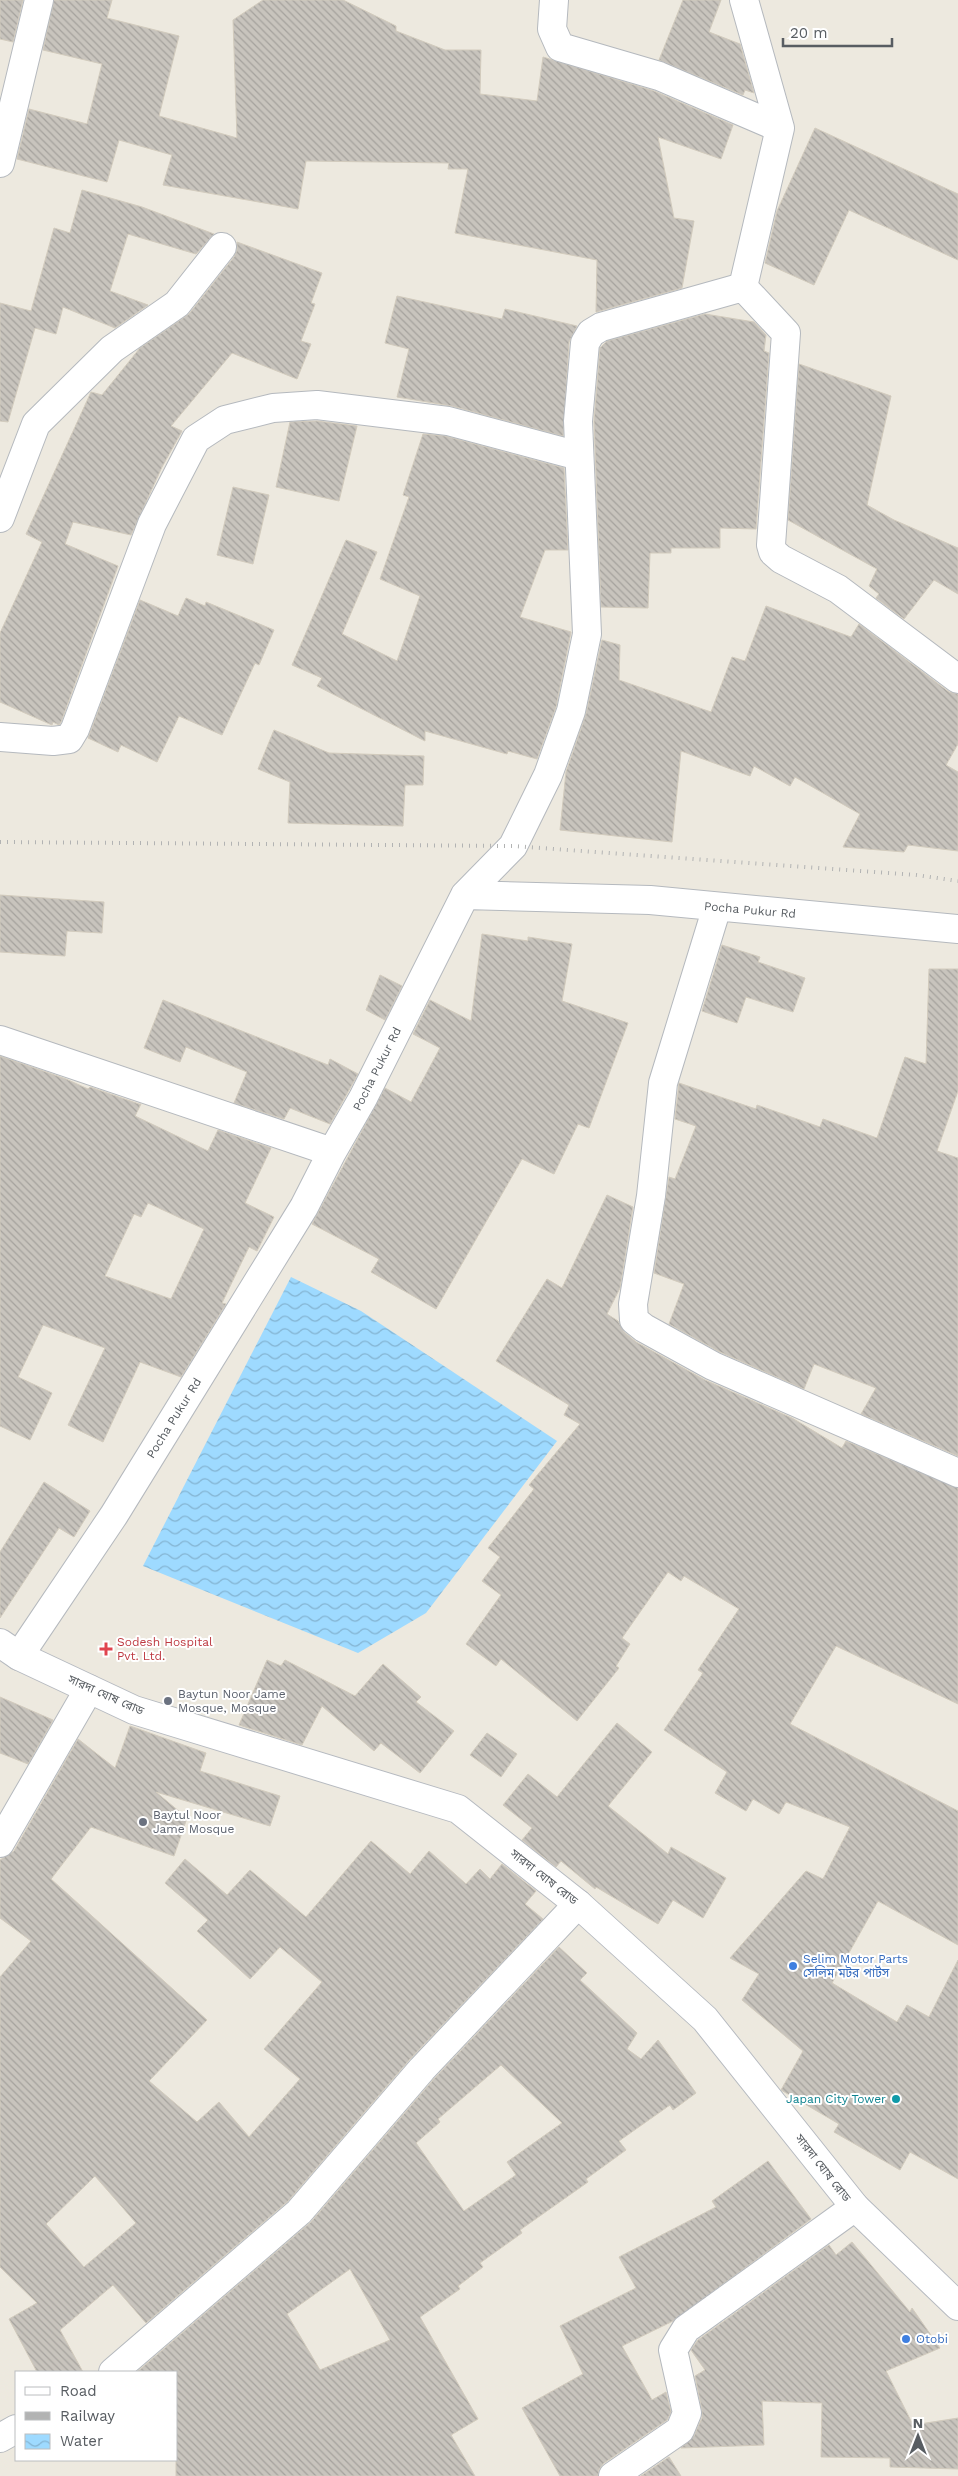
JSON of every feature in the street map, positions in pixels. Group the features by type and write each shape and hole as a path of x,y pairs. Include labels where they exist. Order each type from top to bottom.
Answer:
{"street":[{"path":"0,163 39,0"},
{"path":"554,0 552,29 560,47 659,76 780,128"},
{"path":"743,288 780,128 744,0"},
{"path":"0,518 36,424 112,349 177,304 222,247"},
{"path":"465,895 512,846 548,775 571,711 586,634 578,421 585,343 591,333 601,327 743,288"},
{"path":"743,288 786,333 771,545 773,552 780,559 838,589 958,679"},
{"path":"0,737 53,741 69,739 75,729 116,624 152,524 196,439 225,420 273,408 317,404 448,421 579,456"},
{"name":"Pocha Pukur Rd","path":"10,1650 114,1515 304,1207 332,1152 364,1098 465,895 650,900 958,930"},
{"path":"717,907 663,1083 651,1196 633,1304 634,1320 644,1328 713,1366 958,1474"},
{"path":"0,1040 332,1152"},
{"name":"সারদা ঘোষ রোড","path":"10,1650 134,1710 458,1810 578,1904 706,2019 854,2207 958,2306"},
{"path":"0,1843 89,1689"},
{"path":"114,2371 299,2212 422,2069 578,1904"},
{"path":"613,2476 680,2430 685,2422 687,2413 673,2350 686,2329 854,2207"},
{"path":"0,2438 15,2430"}],"water":[{"path":"291,1277 361,1311 557,1441 426,1613 358,1653 143,1566"}],"building":[{"path":"0,0 23,0 13,42 0,39"},
{"path":"54,0 112,0 107,18 179,36 159,116 237,138 233,20 263,0 343,0 396,26 396,31 445,50 481,50 480,94 537,101 543,57 654,91 733,125 721,159 658,137 674,218 694,221 682,288 596,312 597,260 455,233 468,169 448,169 449,163 306,161 298,209 163,185 172,155 119,140 107,182 17,159 29,109 87,124 102,64 43,50"},
{"path":"683,0 721,0 709,32 740,44 754,93 745,90 743,95 659,60"},
{"path":"815,128 958,194 958,260 849,210 814,285 765,263 777,211"},
{"path":"82,190 142,207 214,234 196,254 128,234 110,291 148,305 115,328 63,307 56,334 35,328 8,422 0,421 0,303 31,311 54,228 70,233"},
{"path":"237,242 322,273 311,303 315,304 301,341 311,344 297,379 232,353 171,426 182,431 162,467 131,535 73,522 65,544 118,566 61,722 59,725 53,722 52,725 0,702 0,633 42,542 26,534 91,392 102,395 140,348 189,314 234,257 237,250"},
{"path":"397,296 502,319 505,309 577,326 569,342 563,436 452,406 397,397 409,349 385,343"},
{"path":"705,314 754,322 766,335 764,351 769,353 756,529 720,528 720,548 671,548 671,553 650,553 648,608 601,607 594,421 600,348 607,341"},
{"path":"799,364 891,396 867,505 894,520 958,548 958,594 934,580 904,619 876,598 879,594 869,586 877,569 788,520"},
{"path":"317,421 357,426 339,501 276,487 290,422"},
{"path":"423,434 445,436 564,468 568,550 545,550 520,617 571,632 556,707 537,759 508,751 507,754 425,731 425,741 317,686 322,678 292,665 346,540 377,552 342,634 397,661 420,596 380,579 409,497 403,495"},
{"path":"233,487 269,495 253,564 217,555"},
{"path":"186,598 205,606 206,602 274,630 259,665 255,663 222,735 179,716 157,762 121,745 118,752 88,738 140,600 178,616"},
{"path":"766,606 851,637 859,624 949,692 958,694 958,744 946,765 958,772 958,851 908,845 904,852 843,847 860,814 795,777 790,786 754,766 750,776 681,751 672,842 560,830 566,772 586,714 602,640 620,645 619,680 711,712 732,657 745,661"},
{"path":"274,730 329,753 424,756 423,785 405,785 403,826 288,823 290,782 258,769"},
{"path":"0,895 104,902 102,933 67,931 65,956 0,952"},
{"path":"482,934 528,941 528,937 572,944 562,1001 628,1023 589,1128 578,1124 554,1174 522,1159 436,1309 371,1272 379,1259 312,1224 385,1088 411,1102 440,1048 413,1034 430,1000 471,1021"},
{"path":"722,945 760,957 758,962 805,978 793,1012 746,997 737,1023 702,1011"},
{"path":"929,969 958,969 958,1091 937,1151 958,1158 958,1456 861,1414 876,1388 814,1364 804,1389 720,1352 669,1324 684,1284 654,1273 669,1177 675,1179 696,1126 675,1119 679,1083 756,1109 757,1105 820,1127 823,1119 877,1138 905,1057 926,1064"},
{"path":"380,975 402,986 385,1020 366,1010"},
{"path":"163,1000 328,1065 330,1059 358,1074 330,1124 290,1108 284,1119 234,1103 247,1072 186,1047 180,1062 144,1048"},
{"path":"0,1056 66,1079 88,1089 90,1087 141,1104 135,1116 208,1151 218,1130 271,1148 245,1203 274,1217 257,1251 249,1247 222,1303 226,1304 181,1377 140,1362 103,1442 68,1425 105,1348 43,1325 18,1377 52,1393 30,1440 0,1426","holes":["148,1203 204,1229 171,1299 105,1276 134,1214 141,1217"]},
{"path":"607,1195 633,1207 620,1288 607,1314 618,1321 624,1332 636,1342 705,1380 792,1418 842,1448 846,1441 958,1488 958,1704 836,1646 790,1724 958,1811 958,1945 878,1901 832,1983 897,2022 907,2005 929,2017 958,1960 958,2179 910,2152 900,2170 834,2132 839,2124 781,2090 803,2051 742,2000 759,1974 730,1958 806,1871 823,1879 850,1827 786,1802 779,1814 753,1799 746,1811 715,1793 727,1772 664,1730 703,1673 698,1670 739,1609 684,1576 681,1581 668,1572 622,1638 630,1644 616,1666 619,1668 577,1721 501,1659 496,1666 466,1644 501,1595 482,1581 500,1557 488,1548 534,1489 529,1485 580,1424 564,1415 569,1405 496,1361 547,1279 562,1288"},
{"path":"44,1482 90,1511 74,1537 59,1528 0,1618 0,1552"},
{"path":"267,1660 281,1666 285,1660 355,1696 383,1664 421,1697 416,1702 454,1731 420,1773 381,1743 374,1751 322,1706 302,1745 239,1725"},
{"path":"0,1697 53,1720 28,1764 0,1753"},
{"path":"617,1723 652,1752 608,1806 668,1854 671,1847 726,1878 703,1918 673,1900 658,1924 596,1887 595,1889 561,1861 556,1867 522,1840 532,1828 503,1805 528,1774 557,1797"},
{"path":"130,1726 206,1753 200,1771 280,1796 270,1826 156,1792 187,1818 174,1856 91,1827 51,1879 207,2020 149,2081 197,2122 219,2102 249,2137 300,2079 264,2049 322,1982 280,1947 250,1979 197,1931 208,1920 165,1883 185,1859 227,1895 250,1870 306,1917 371,1841 410,1874 429,1851 466,1884 480,1869 490,1879 502,1864 536,1891 525,1904 543,1919 410,2059 288,2201 146,2323 113,2285 60,2330 82,2371 36,2371 9,2319 37,2303 0,2267 0,1977 31,1941 0,1918 0,1860 14,1851 78,1739 115,1768","holes":["95,2176 136,2223 84,2267 46,2224"]},
{"path":"487,1733 517,1754 501,1777 470,1755"},
{"path":"559,1947 587,1973 580,1980 637,2033 627,2049 641,2059 658,2040 696,2093 673,2110 670,2105 619,2141 626,2150 586,2179 588,2182 520,2230 522,2233 480,2263 483,2267 458,2286 460,2289 420,2317 478,2419 451,2435 475,2476 176,2476 176,2461 178,2461 178,2371 138,2371 311,2222 434,2079","holes":["501,2065 562,2123 507,2162 516,2175 464,2211 416,2143 440,2122 438,2119","350,2269 390,2340 320,2370 287,2314"]},
{"path":"768,2161 811,2219 673,2321 622,2346 652,2400 666,2392 671,2412 667,2420 604,2463 599,2469 598,2476 560,2476 522,2408 583,2374 560,2326 636,2288 619,2257 716,2207 712,2201"},
{"path":"852,2242 910,2312 912,2308 940,2348 886,2371 913,2425 958,2418 958,2469 890,2467 890,2458 821,2457 822,2403 762,2401 764,2445 681,2448 694,2436 702,2418 695,2376 705,2370 691,2350 698,2340 829,2245 836,2255"},
{"path":"669,2457 681,2476 641,2476"}],"railway":[{"path":"0,842 513,846 916,875 958,881"}],"place":[{"name":"Sodesh Hospital Pvt. Ltd.","path":"106,1649"},
{"name":"Baytun Noor Jame Mosque, Mosque","path":"168,1701"},
{"name":"Baytul Noor Jame Mosque","path":"143,1822"},
{"name":"Selim Motor Parts সেলিম মটর পার্টস","path":"793,1966"},
{"name":"Japan City Tower","path":"896,2099"},
{"name":"Otobi","path":"906,2339"}]}
